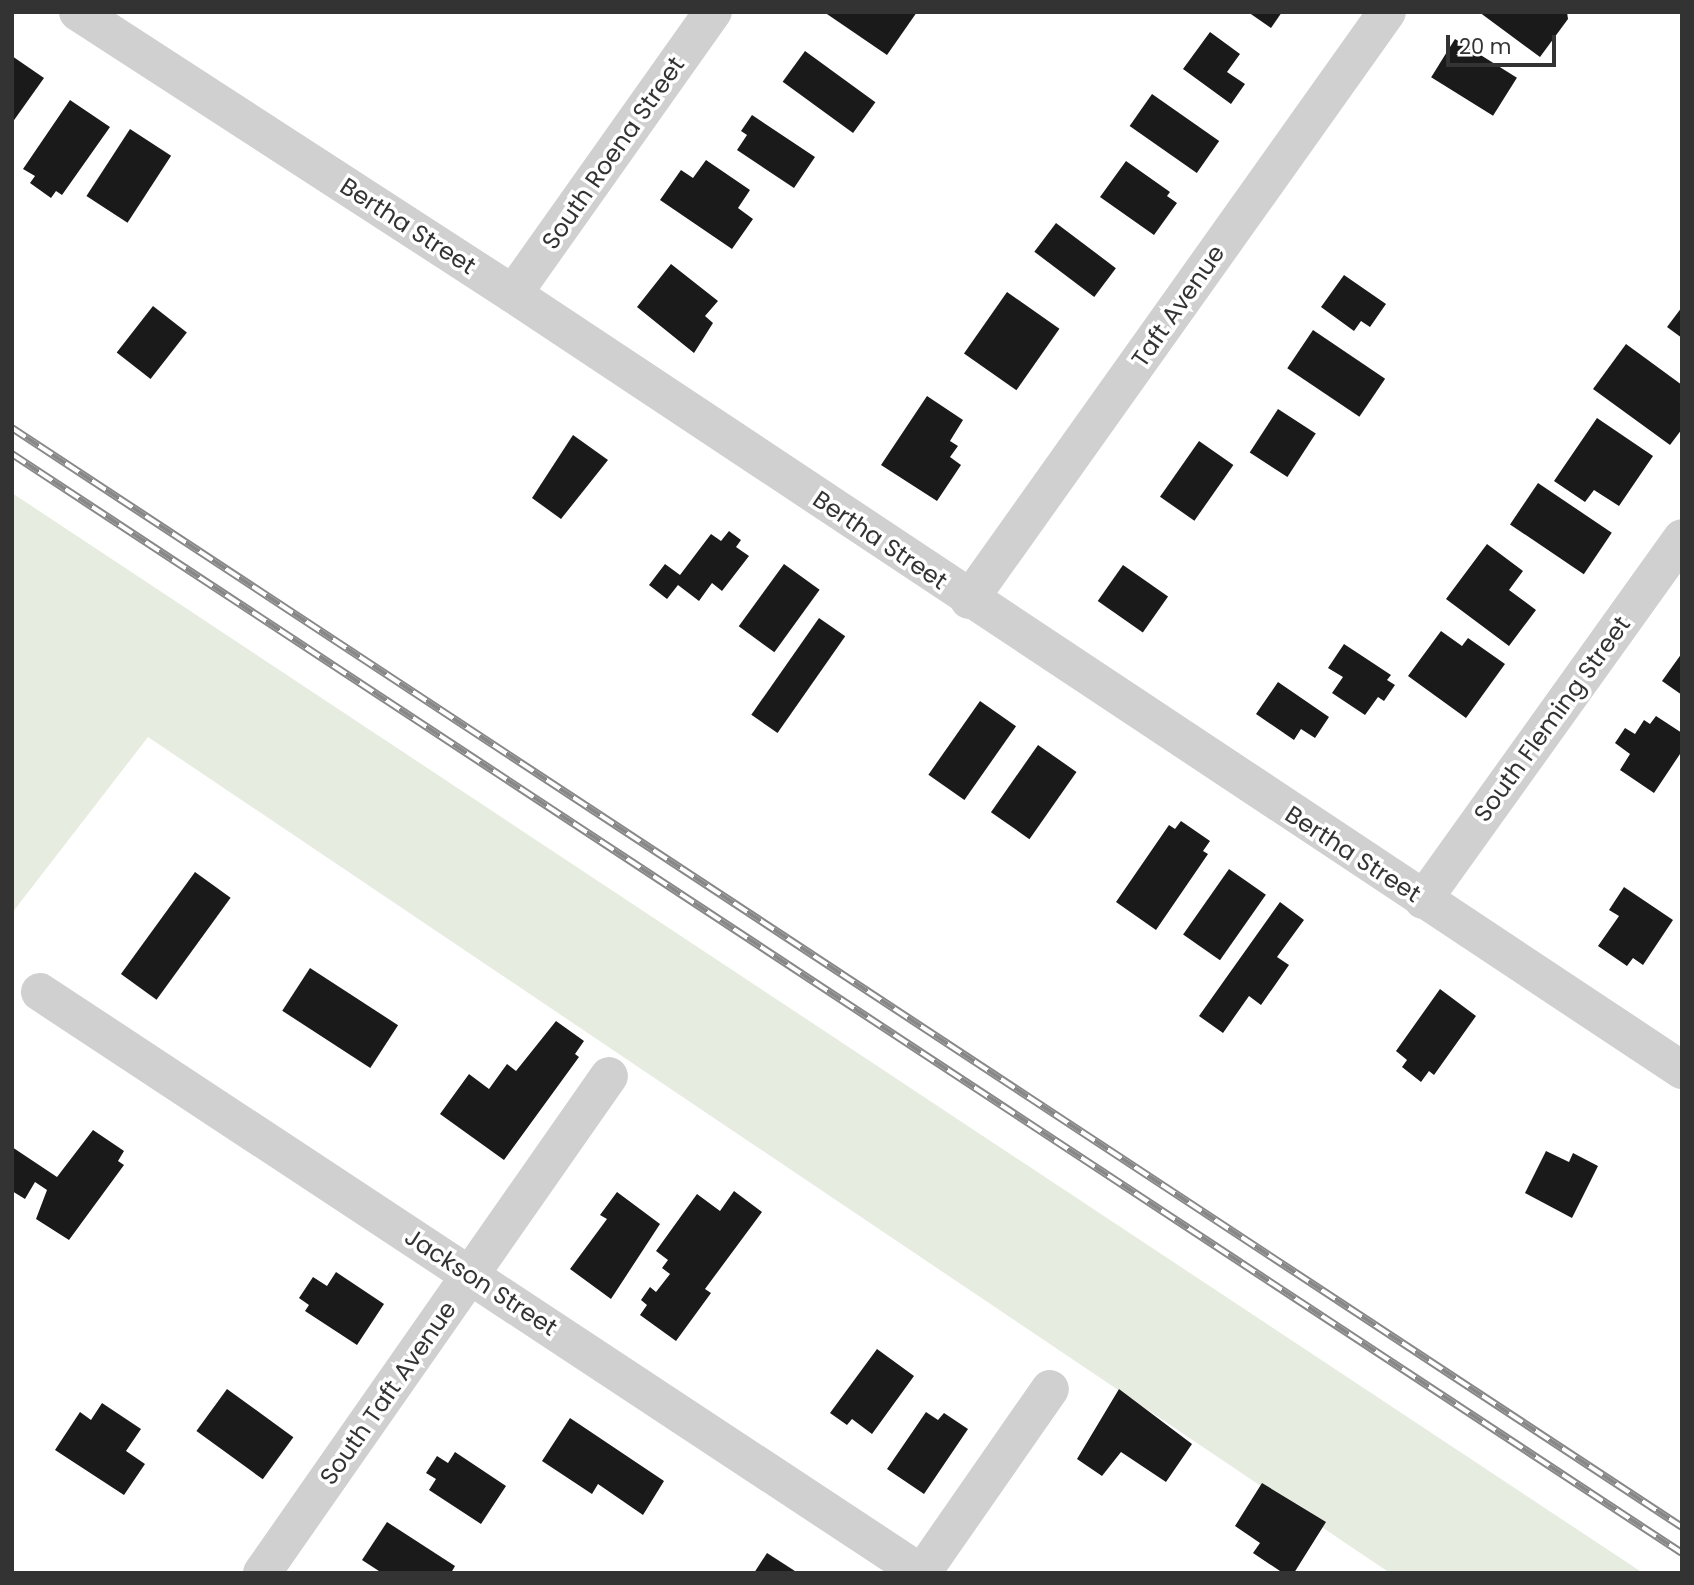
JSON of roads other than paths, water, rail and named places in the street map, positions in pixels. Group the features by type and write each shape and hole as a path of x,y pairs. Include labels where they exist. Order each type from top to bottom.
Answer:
{"street":[{"name":"Bertha Street","path":"78,12 513,294 969,600 1682,1070"},
{"name":"South Roena Street","path":"513,294 713,12"},
{"name":"Taft Avenue","path":"969,600 1387,12"},
{"name":"South Fleming Street","path":"1423,900 1682,538"},
{"name":"Jackson Street","path":"40,992 921,1573"},
{"name":"South Taft Avenue","path":"262,1573 609,1076"},
{"path":"921,1573 1050,1389"}],"railway":[{"path":"12,428 1682,1527"},
{"path":"12,454 1682,1553"}]}
